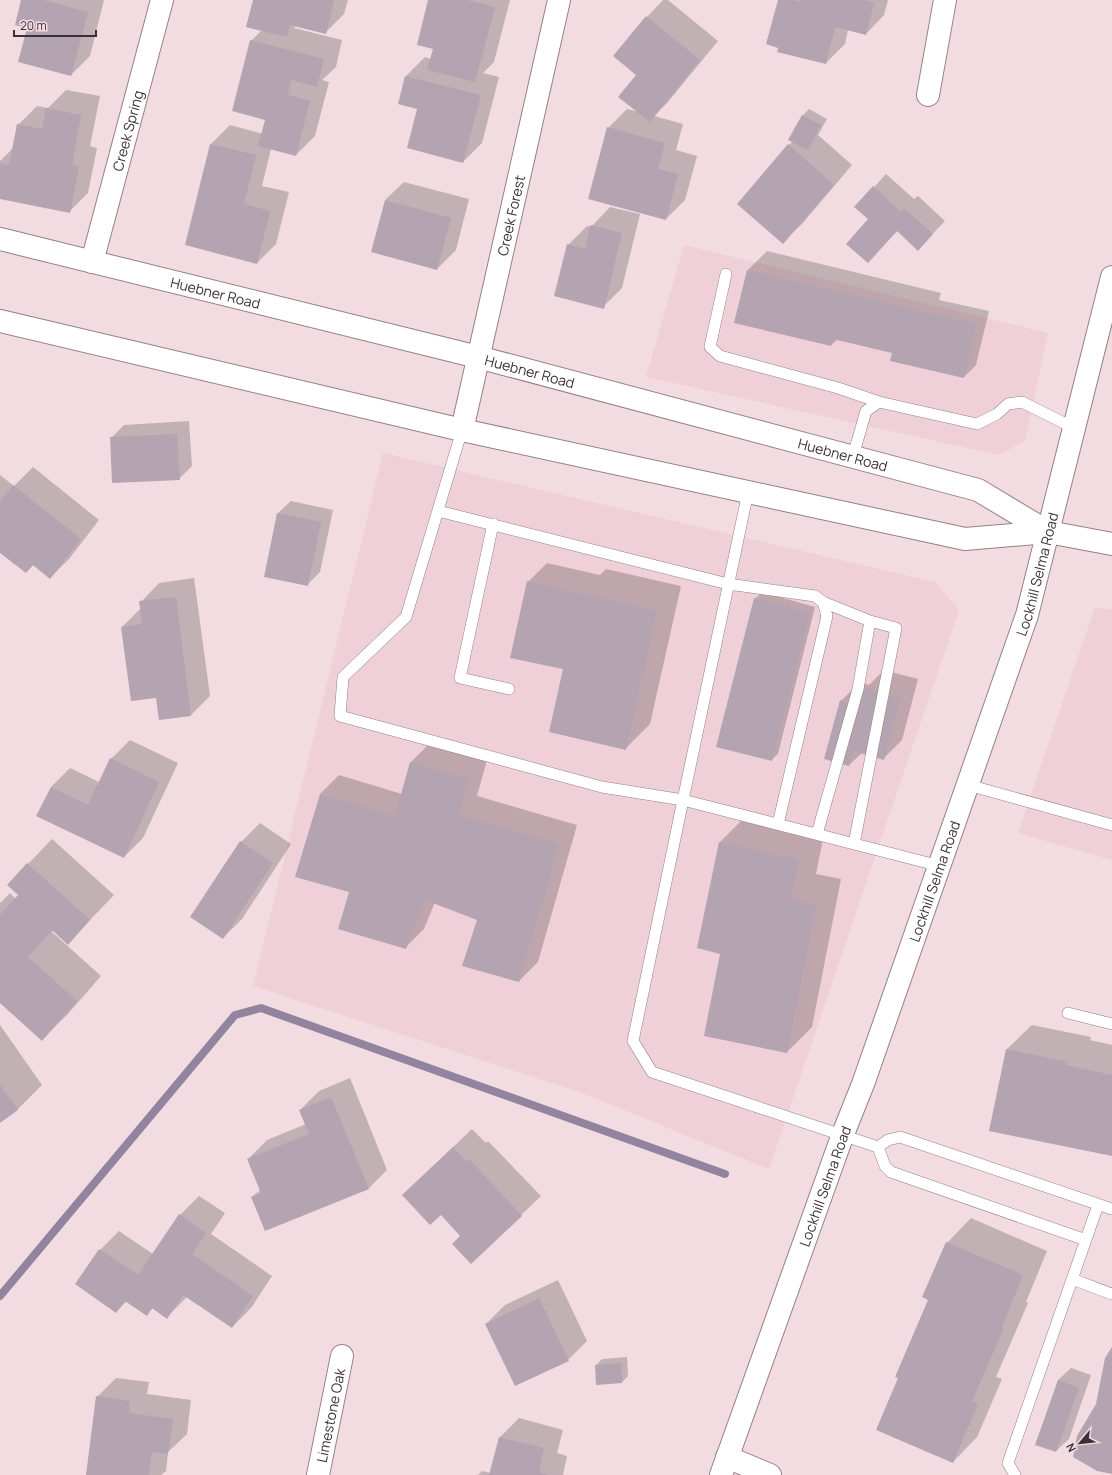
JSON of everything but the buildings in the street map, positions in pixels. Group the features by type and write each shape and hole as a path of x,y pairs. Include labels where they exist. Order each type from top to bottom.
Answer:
{"main road":[{"name":"Creek Spring","path":"92,262 162,0"},
{"name":"Creek Forest","path":"462,430 559,0"},
{"path":"928,95 945,0"},
{"name":"Huebner Road","path":"0,239 478,357 978,490 1048,532"},
{"name":"Lockhill Selma Road","path":"724,1466 843,1134 863,1084 1027,615 1112,277"},
{"name":"Huebner Road","path":"0,321 462,430 965,539 1048,532 1112,544"},
{"name":"Limestone Oak","path":"318,1475 342,1356"},
{"path":"724,1466 770,1475"}],"lane":[{"path":"726,274 710,347 720,356 838,388 878,402 977,424 997,414 1008,404 1022,402 1074,428"},
{"path":"853,456 866,411 878,402"},
{"path":"462,430 406,617 343,677 340,716 602,787 683,800 940,866"},
{"path":"748,492 633,1041 652,1072 843,1134 878,1147 885,1166 891,1172 1086,1240"},
{"path":"438,511 728,584 815,596 823,602 896,628 854,844"},
{"path":"493,524 460,678 509,689"},
{"path":"778,824 827,616 823,602"},
{"path":"817,834 858,688 870,620"},
{"path":"968,785 1112,824"},
{"path":"1068,1013 1112,1024"},
{"path":"878,1147 888,1140 900,1137 1112,1209"},
{"path":"1015,1475 1008,1463 1098,1205"},
{"path":"1072,1279 1112,1294"}],"shaded area":[{"path":"684,245 1048,333 1025,441 999,455 646,377"},
{"path":"383,453 935,582 959,610 769,1169 579,1092 253,986"},
{"path":"1095,607 1112,610 1112,860 1018,833"}],"waterway":[{"path":"0,1296 235,1015 261,1008 725,1174"}]}
